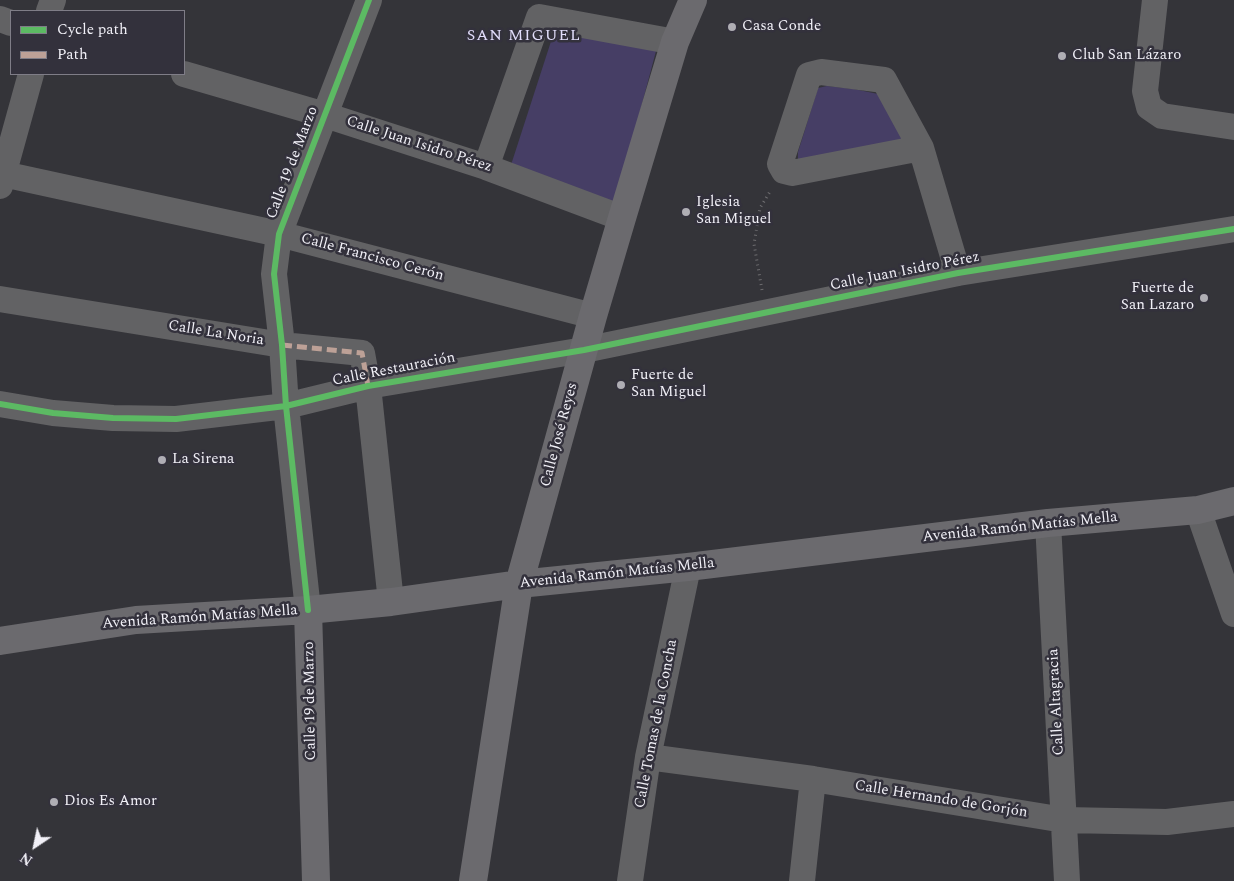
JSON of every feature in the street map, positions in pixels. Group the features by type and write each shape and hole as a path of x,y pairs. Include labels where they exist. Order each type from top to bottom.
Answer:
{"main road":[{"name":"Calle José Reyes","path":"473,881 519,584 593,316 674,42 693,0"},
{"name":"Avenida Ramón Matías Mella","path":"0,641 136,620 308,610 391,602 519,584 688,567 1048,523 1198,510 1234,501"},
{"name":"Calle 19 de Marzo","path":"308,610 316,881"}],"street":[{"name":"Calle 19 de Marzo","path":"308,610 274,274 279,234 369,0"},
{"path":"1155,0 1145,90 1148,107 1162,116 1234,127"},
{"path":"486,167 539,17 674,42"},
{"path":"921,148 792,173 784,171 780,164 809,75 821,72 884,80 921,148 958,273"},
{"name":"Calle Juan Isidro Pérez","path":"185,74 325,115 486,167 622,218"},
{"path":"2,180 31,75"},
{"name":"Calle Francisco Cerón","path":"2,180 279,234 593,316"},
{"name":"Calle Juan Isidro Pérez","path":"584,350 958,273 1234,229"},
{"name":"Calle La Noria","path":"0,299 282,345 362,352 368,386 391,602"},
{"name":"Calle Restauración","path":"0,404 53,413 122,418 176,419 286,406 368,386 584,350"},
{"path":"1198,510 1234,614"},
{"name":"Calle Altagracia","path":"1048,523 1067,881"},
{"name":"Calle Tomas de la Concha","path":"630,881 648,757 688,567"},
{"name":"Calle Hernando de Gorjón","path":"648,757 813,779 1064,820 1167,822 1234,814"},
{"path":"802,881 813,779"}],"path":[{"path":"767,312 754,244 760,208 784,171"}],"shaded area":[{"path":"555,29 656,51 615,206 510,168"},
{"path":"827,86 878,94 907,145 798,160 798,152 818,88"}],"marked path":[{"path":"282,345 362,353 368,386"}],"cycle path":[{"path":"308,610 274,274 279,234 369,0"},
{"path":"0,404 53,413 113,418 176,419 286,406 368,386 584,350 958,273 1234,229"}],"place":[{"name":"Casa Conde","path":"732,27"},
{"name":"Club San Lázaro","path":"1062,56"},
{"name":"Iglesia San Miguel","path":"686,212"},
{"name":"Fuerte de San Lazaro","path":"1204,298"},
{"name":"Fuerte de San Miguel","path":"621,385"},
{"name":"La Sirena","path":"162,460"},
{"name":"Dios Es Amor","path":"54,802"}],"district":[{"name":"SAN MIGUEL","path":"524,37"}]}
